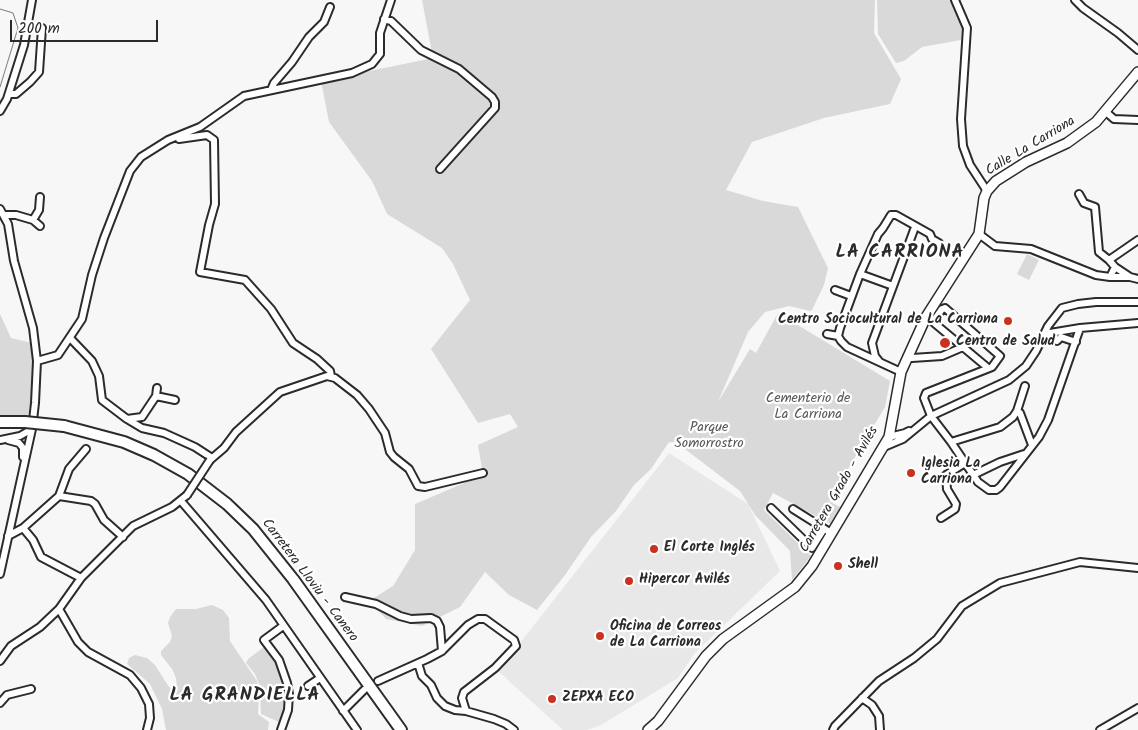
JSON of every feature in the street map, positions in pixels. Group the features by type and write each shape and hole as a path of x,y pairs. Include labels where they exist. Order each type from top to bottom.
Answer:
{"highway":[{"name":"Carretera Lloviu - Canero","path":"0,422 64,426 124,442 154,455 188,474 227,504 253,529 293,579 401,730"},
{"path":"380,701 397,730"}],"main road":[{"path":"1106,112 1138,72"},
{"name":"Calle La Carriona","path":"901,372 907,357 979,234 986,191 996,181 1026,162 1068,143 1106,112"},
{"name":"Carretera Grado - Avilés","path":"648,730 658,721 706,656 723,639 795,587 812,566 828,531 884,447 889,436 901,372"}],"street":[{"path":"0,111 2,101 9,94 24,45 32,0"},
{"path":"37,362 58,355 82,319 92,275 104,238 130,170 141,157 168,140 200,127 244,96 352,72 372,64 380,54 380,33 391,0"},
{"path":"955,0 967,28 961,119 963,146 970,164 986,191"},
{"path":"1075,0 1138,50"},
{"path":"271,90 274,83 292,62 309,37 324,22 330,7"},
{"path":"384,19 391,21 421,50 459,69 492,97 495,102 495,108 440,169"},
{"path":"9,94 16,94 39,72 42,28"},
{"path":"1106,112 1114,119 1138,120"},
{"path":"168,140 207,134 214,140 215,204 200,272 245,280 271,309 294,343 317,359 330,371 331,376 357,395 369,409 385,433 390,452 409,469 418,486 425,487 483,473"},
{"path":"1079,194 1084,203 1095,207 1099,252 1115,267 1130,277"},
{"path":"33,220 39,210 40,196"},
{"path":"2,212 33,220 40,226"},
{"path":"0,574 32,429 36,403 37,362 33,328 18,276 8,224 2,212"},
{"path":"901,372 847,347 840,341 838,336 860,274 878,234 891,215 896,215 930,234 932,239 939,243"},
{"path":"880,362 875,356 872,343 915,227"},
{"path":"979,234 995,246 1031,249 1096,275 1138,279"},
{"path":"1108,260 1138,240"},
{"path":"1110,277 1115,267"},
{"path":"860,274 893,286"},
{"path":"834,290 851,296"},
{"path":"889,436 905,433 931,416 1009,380 1026,366 1055,316 1062,308 1096,302 1138,302"},
{"path":"988,368 930,319 945,308 998,354 1000,358 992,367 926,393 924,398 931,416 952,442 978,482 989,490 996,490 1039,437 1048,420 1080,328"},
{"path":"1044,334 1138,322"},
{"path":"828,334 838,336"},
{"path":"1057,341 1061,337 1076,342"},
{"path":"70,338 92,361 99,376 102,400 142,428 164,434 195,447 211,459"},
{"path":"907,357 942,356 963,347"},
{"path":"0,661 11,646 40,627 59,609 81,578 133,526 181,501 211,459 224,448 236,432 280,392 314,379 331,376"},
{"path":"952,442 1000,427 1013,417 1017,411 1025,386"},
{"path":"127,419 142,416 156,396 157,388"},
{"path":"156,396 175,400"},
{"path":"1017,411 1020,413 1032,445"},
{"path":"884,447 903,439 924,420"},
{"path":"8,440 23,435 32,429"},
{"path":"0,440 19,443 23,448 21,473"},
{"path":"8,536 23,528 59,496 69,469 86,449"},
{"path":"973,475 1000,462 1025,454"},
{"path":"941,518 955,509 956,504 947,489 946,475 965,463"},
{"path":"59,496 91,501 95,504 104,520 123,537"},
{"path":"181,501 248,578 357,730"},
{"path":"771,508 812,548 828,531 793,509"},
{"path":"23,528 33,540 41,557 81,578"},
{"path":"833,730 879,681 914,658 937,639 962,606 1000,583 1080,562 1138,568"},
{"path":"346,597 376,604 400,616 411,619 431,618 437,621 440,627 442,652"},
{"path":"59,609 78,642 88,652 130,675 141,688 149,704 150,718 147,730"},
{"path":"378,681 442,652 468,625 478,618 484,619 514,640 516,646 495,668 464,692 462,698 466,711"},
{"path":"281,730 288,710 289,694 287,683 279,660 264,640 283,626"},
{"path":"418,664 422,676 431,685 437,698 445,706 500,722 514,730"},
{"path":"308,686 320,678"},
{"path":"0,703 7,695 31,688"},
{"path":"343,712 364,690"},
{"path":"862,698 872,705 879,716 880,730"},
{"path":"1100,730 1138,708"}],"shaded area":[{"path":"669,453 748,504 780,571 695,653 678,678 601,725 587,730 563,730 498,671"}],"green space":[{"path":"422,0 875,0 874,33 901,79 890,104 824,118 752,142 726,190 763,201 798,207 828,268 824,285 812,310 789,306 765,312 748,332 718,402 750,349 756,353 778,313 890,381 885,407 829,501 842,508 831,524 773,493 764,510 811,556 792,580 790,551 755,515 740,491 677,443 669,442 651,469 634,485 616,511 591,537 565,575 537,610 509,595 485,572 460,607 422,626 386,619 369,601 393,586 415,550 415,504 483,475 478,445 518,427 510,414 478,423 431,349 470,300 453,264 442,248 387,214 372,181 329,122 321,81 433,58"},
{"path":"877,0 950,0 964,35 961,40 922,47 904,61 896,63 878,34"},
{"path":"1027,254 1039,260 1029,280 1017,274"},
{"path":"0,314 11,338 32,343 37,380 28,416 0,417"},
{"path":"212,605 223,610 229,618 230,641 257,681 259,694 258,714 269,722 268,730 166,730 162,709 150,684 127,664 129,658 135,655 147,658 155,665 169,687 174,690 177,688 176,678 172,669 161,655 161,651 170,642 172,636 168,623 170,617 176,609 196,609"},
{"path":"264,647 278,667 285,686 285,708 282,719 279,722 261,714 260,687 255,674 246,663 248,659"}],"waterway":[{"path":"0,9 13,13 18,28 0,87"}],"place":[{"name":"Centro Sociocultural de La Carriona","path":"1008,321"},
{"name":"Centro de Salud","path":"945,343"},
{"name":"Iglesia La Carriona","path":"911,473"},
{"name":"El Corte Inglés","path":"654,549"},
{"name":"Shell","path":"838,566"},
{"name":"Hipercor Avilés","path":"629,581"},
{"name":"Oficina de Correos de La Carriona","path":"600,636"},
{"name":"ZEPXA ECO","path":"552,699"}],"district":[{"name":"LA CARRIONA","path":"900,254"},
{"name":"LA GRANDIELLA","path":"245,697"}],"park label":[{"name":"Cementerio de La Carriona","path":"808,408"},
{"name":"Parque Somorrostro","path":"709,438"}]}
